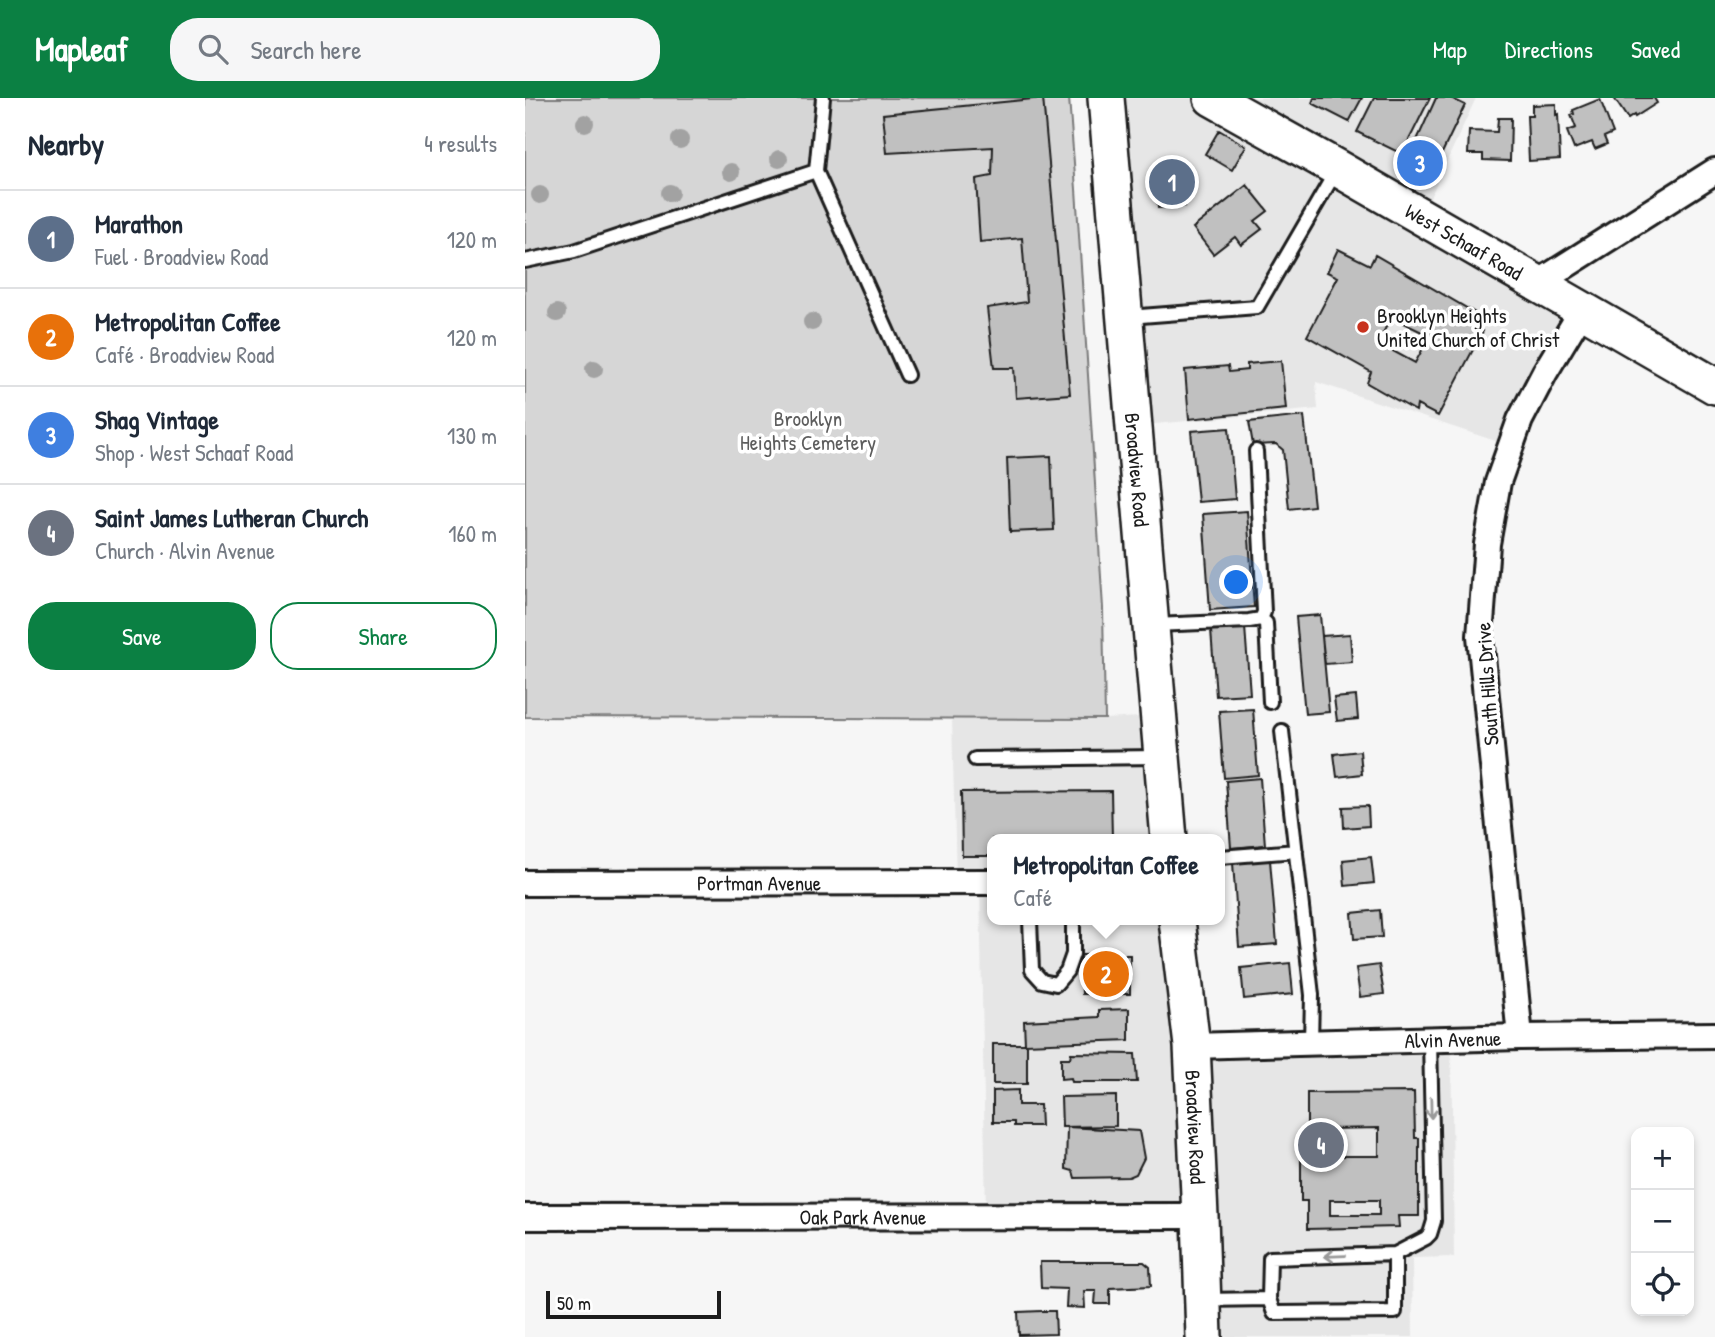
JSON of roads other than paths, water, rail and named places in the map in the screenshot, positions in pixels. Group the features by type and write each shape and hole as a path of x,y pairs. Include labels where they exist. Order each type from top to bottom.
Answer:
{"main road":[{"name":"Broadview Road","path":"1106,98 1169,834"},
{"name":"West Schaaf Road","path":"1212,98 1715,386"},
{"name":"Broadview Road","path":"1178,925 1192,1046 1204,1337"}],"street":[{"path":"1538,283 1715,171"},
{"name":"South Hills Drive","path":"1520,1037 1480,635 1487,544 1498,482 1520,420 1545,372 1583,310"},
{"name":"Portman Avenue","path":"525,883 987,882"},
{"name":"Alvin Avenue","path":"1192,1046 1520,1037 1715,1035"},
{"name":"Oak Park Avenue","path":"525,1217 1201,1216"}],"lane":[{"path":"823,98 816,171 907,375"},
{"path":"1124,317 1257,307 1337,168"},
{"path":"525,261 574,251 816,171"},
{"path":"1256,451 1264,612 1261,619"},
{"path":"1150,625 1261,619 1266,623 1270,702"},
{"path":"1282,731 1313,996 1311,1043"},
{"path":"975,759 1161,757"},
{"path":"1225,857 1296,851"},
{"path":"1030,925 1031,970 1042,981 1056,984 1067,971 1073,954 1073,925"},
{"path":"1395,1254 1395,1312 1274,1312 1269,1299 1270,1258 1395,1254 1430,1234 1434,1221 1430,1040"},
{"path":"1203,1300 1269,1299"}],"place":[{"name":"Shag Vintage","path":"1420,163"},
{"name":"Marathon","path":"1172,182"},
{"name":"Brooklyn Heights United Church of Christ","path":"1363,327"},
{"name":"Metropolitan Coffee","path":"1106,974"},
{"name":"Saint James Lutheran Church","path":"1321,1145"}],"park label":[{"name":"Brooklyn Heights Cemetery","path":"808,430"}]}
